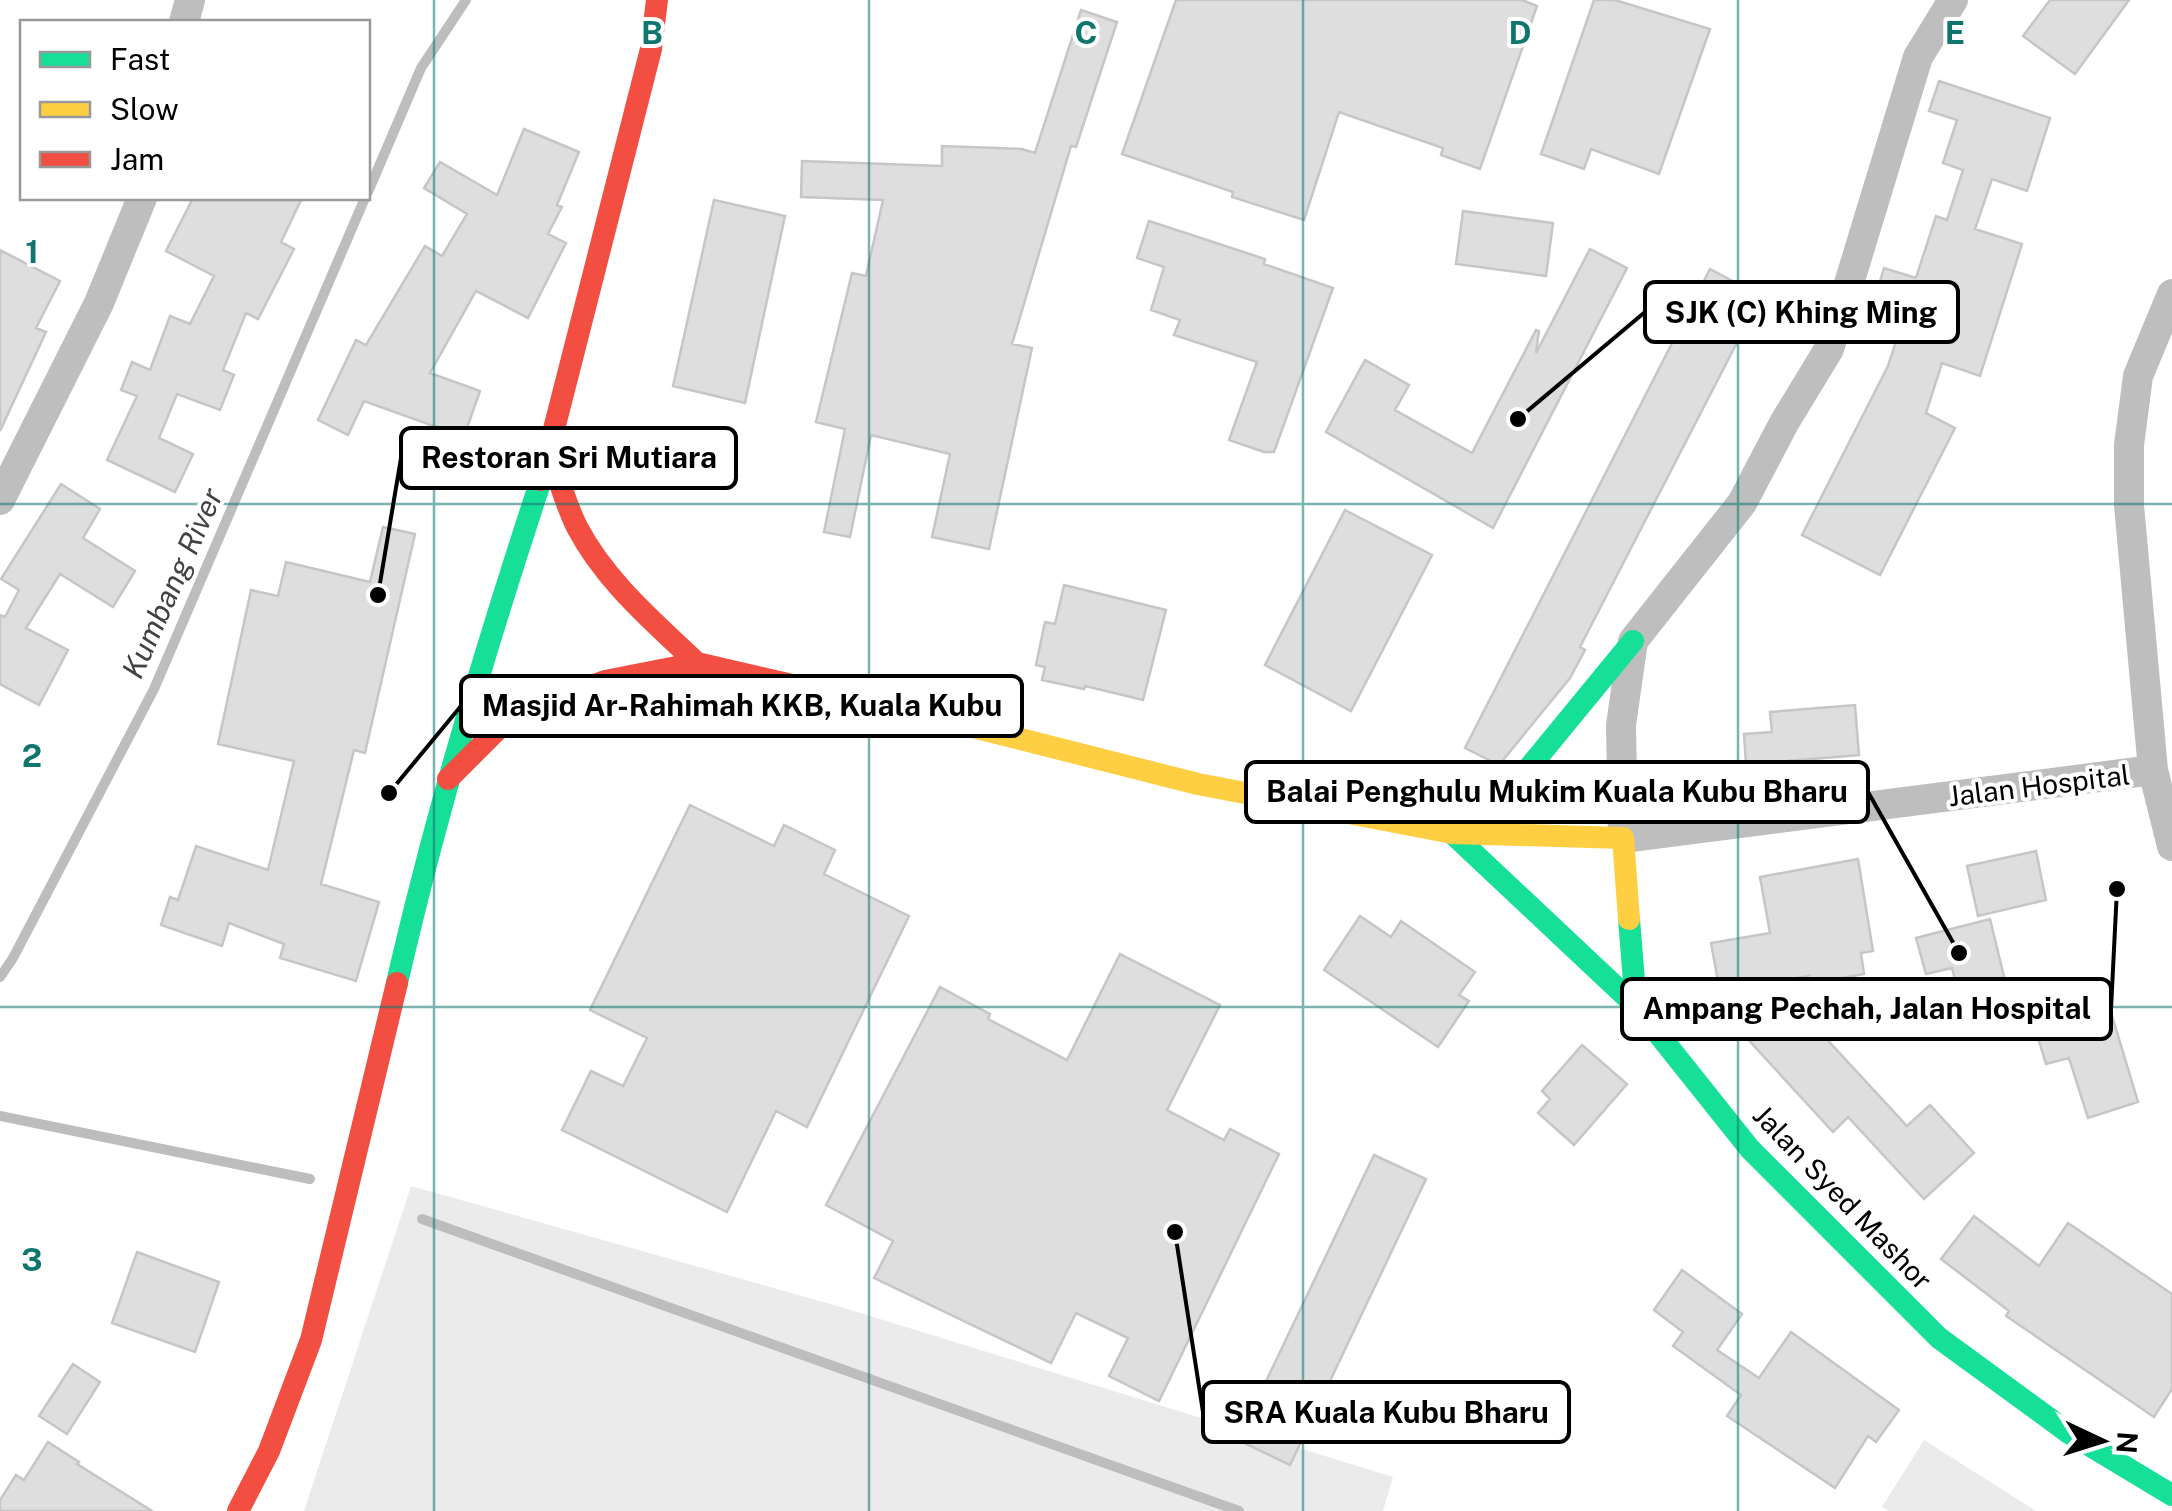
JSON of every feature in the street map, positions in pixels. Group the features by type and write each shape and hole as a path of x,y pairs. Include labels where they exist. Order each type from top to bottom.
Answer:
{"street":[{"path":"238,1511 268,1451 311,1340 448,779 550,452 651,49 657,0"},
{"path":"1462,834 1633,641 1742,503 1829,349 1918,57 1953,0"},
{"path":"0,500 99,303 141,200"},
{"name":"Jalan Hospital","path":"1623,838 2153,770 2129,505 2129,445 2138,376 2172,294"},
{"path":"550,452 568,508 592,551 636,603 696,663"},
{"path":"1633,641 1621,726 1623,838 1636,1006"},
{"path":"448,779 502,725 530,708 604,681 696,663 1198,784 1462,834 1623,838"},
{"path":"2153,770 2172,846"},
{"name":"Jalan Syed Mashor","path":"1462,834 1636,1006 1750,1149 1938,1338 2068,1433 2172,1495"}],"shaded area":[{"path":"411,1186 841,1307 1393,1477 1383,1511 304,1511"},
{"path":"1924,1440 2036,1511 1889,1511 1882,1507"}],"building":[{"path":"1176,0 1522,0 1537,6 1480,169 1441,155 1443,148 1339,112 1304,220 1122,154"},
{"path":"1594,0 1615,0 1710,29 1659,174 1591,149 1584,169 1541,154"},
{"path":"2050,0 2129,0 2075,74 2023,36"},
{"path":"1081,10 1117,22 1076,147 1071,146 1012,344 1032,348 989,549 932,537 950,454 871,435 850,537 824,532 845,429 816,422 852,273 866,276 883,200 801,197 802,161 942,166 942,146 1022,149 1035,153"},
{"path":"1939,81 2050,118 2027,191 1992,179 1975,229 2022,244 1980,376 1942,363 1926,413 1955,428 1880,575 1802,535 1888,366 1908,305 1876,295 1884,268 1916,278 1936,216 1947,220 1963,170 1943,163 1957,120 1929,111"},
{"path":"524,129 579,152 557,205 562,207 548,234 566,243 528,318 476,291 430,373 480,391 464,437 364,401 348,435 318,420 356,340 366,345 425,246 442,256 467,214 424,188 440,162 497,195"},
{"path":"192,200 301,200 281,242 294,249 258,319 246,313 223,370 234,375 220,410 177,394 159,438 193,454 175,492 107,460 137,396 121,390 132,362 150,370 170,316 190,324 214,276 166,251"},
{"path":"714,200 785,216 745,403 673,386"},
{"path":"1463,211 1553,223 1546,276 1456,264"},
{"path":"1149,221 1265,259 1264,264 1333,288 1274,452 1229,440 1257,362 1174,335 1180,320 1151,310 1164,267 1137,258"},
{"path":"1590,249 1627,268 1493,528 1326,432 1365,360 1409,385 1395,410 1472,453 1536,330 1536,353"},
{"path":"0,250 60,281 36,328 46,332 0,431"},
{"path":"1710,269 1761,296 1580,647 1585,650 1570,678 1499,765 1465,748"},
{"path":"61,484 100,509 83,538 135,571 113,607 60,574 26,628 68,650 39,705 0,684 0,615 5,617 19,590 1,579"},
{"path":"1345,510 1432,555 1351,711 1265,665"},
{"path":"383,527 415,534 365,753 354,750 321,884 379,902 356,981 280,958 284,944 229,923 222,946 161,925 170,897 178,900 196,846 268,870 294,761 218,744 251,590 278,596 286,562 370,582"},
{"path":"1064,585 1166,610 1143,700 1042,680 1045,667 1036,665 1045,622 1055,624"},
{"path":"1855,705 1859,755 1788,761 1790,780 1762,782 1761,763 1746,764 1744,734 1772,732 1770,712"},
{"path":"690,805 774,846 784,825 835,850 824,874 909,916 807,1127 776,1111 727,1212 562,1130 591,1071 623,1086 647,1038 590,1010"},
{"path":"2036,851 2046,900 1978,916 1967,866"},
{"path":"1858,859 1873,951 1861,953 1864,974 1797,986 1808,976 1720,992 1711,943 1770,933 1760,877"},
{"path":"1360,916 1391,937 1401,921 1475,972 1459,995 1469,1001 1438,1047 1324,970"},
{"path":"1990,919 2008,993 1961,1004 1952,968 1926,974 1916,938"},
{"path":"1120,954 1220,1005 1167,1110 1224,1140 1230,1129 1279,1154 1159,1401 1109,1376 1128,1338 1076,1313 1051,1363 874,1278 893,1241 826,1205 940,987 990,1014 988,1019 1067,1060"},
{"path":"1787,996 1907,1126 1930,1105 1974,1153 1924,1199 1848,1117 1833,1132 1744,1035"},
{"path":"2110,1009 2138,1102 2088,1118 2069,1058 2046,1064 2036,1031"},
{"path":"1582,1045 1627,1084 1574,1145 1538,1113 1550,1099 1542,1091"},
{"path":"1374,1155 1426,1179 1290,1465 1238,1440"},
{"path":"1974,1216 2039,1266 2068,1223 2172,1294 2172,1389 2154,1417 2006,1316 2009,1311 1941,1259"},
{"path":"137,1252 219,1282 195,1352 112,1323"},
{"path":"1682,1270 1742,1314 1717,1350 1759,1378 1791,1332 1899,1410 1876,1442 1868,1436 1835,1488 1727,1416 1741,1395 1673,1346 1683,1332 1654,1310"},
{"path":"73,1364 100,1382 67,1434 39,1416"},
{"path":"48,1442 152,1511 0,1511 0,1500 16,1475 24,1480"}],"waterway":[{"name":"Kumbang River","path":"370,187 421,68 466,0"},
{"name":"Kumbang River","path":"0,977 154,689 364,200"},
{"path":"0,1116 310,1179"},
{"path":"422,1219 1239,1511"}],"traffic: fast":[{"path":"397,983 463,730 541,480"},
{"path":"1473,836 1633,641"},
{"path":"1452,833 1636,1006"},
{"path":"1629,919 1636,1006 1750,1149 1939,1338 2069,1433 2172,1495"}],"traffic: slow":[{"path":"949,721 1198,784 1452,833 1623,838 1629,919"}],"traffic: jam":[{"path":"541,480 651,49 657,0"},
{"path":"550,452 569,509 588,547 631,600 697,663"},
{"path":"448,779 502,725 530,708 605,681 697,663 949,721"},
{"path":"238,1511 269,1451 311,1340 397,983"}],"place":[{"name":"SJK (C) Khing Ming","path":"1518,419"},
{"name":"Restoran Sri Mutiara","path":"378,595"},
{"name":"Masjid Ar-Rahimah KKB, Kuala Kubu","path":"389,793"},
{"name":"Ampang Pechah, Jalan Hospital","path":"2117,889"},
{"name":"Balai Penghulu Mukim Kuala Kubu Bharu","path":"1959,953"},
{"name":"SRA Kuala Kubu Bharu","path":"1175,1232"}]}
